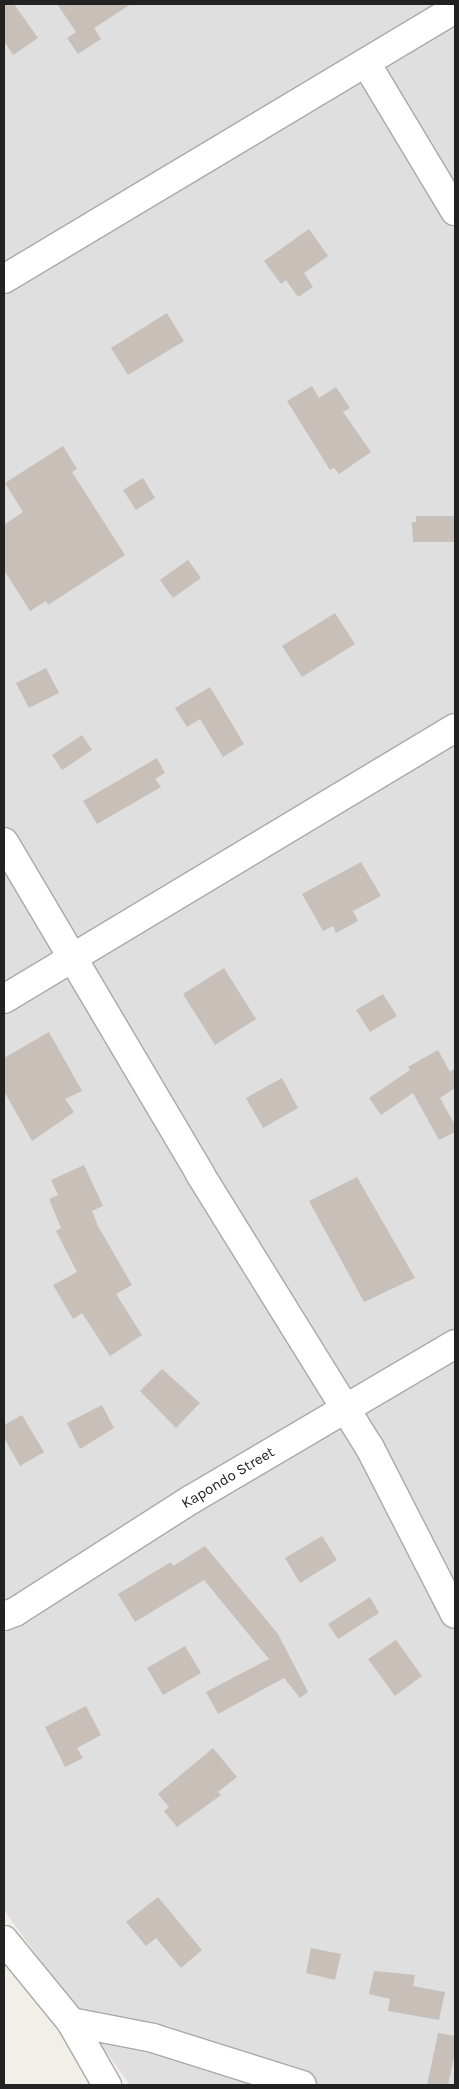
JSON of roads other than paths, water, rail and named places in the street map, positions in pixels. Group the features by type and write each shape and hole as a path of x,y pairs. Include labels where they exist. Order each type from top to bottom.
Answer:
{"street":[{"path":"4,279 455,9"},
{"path":"366,63 455,211"},
{"path":"4,999 70,957 455,728"},
{"path":"4,842 70,957 200,1174 347,1409 455,1614"},
{"name":"Kapondo Street","path":"4,1616 455,1344"},
{"path":"4,1940 71,2022 107,2085"},
{"path":"71,2022 153,2038 302,2085"}]}
